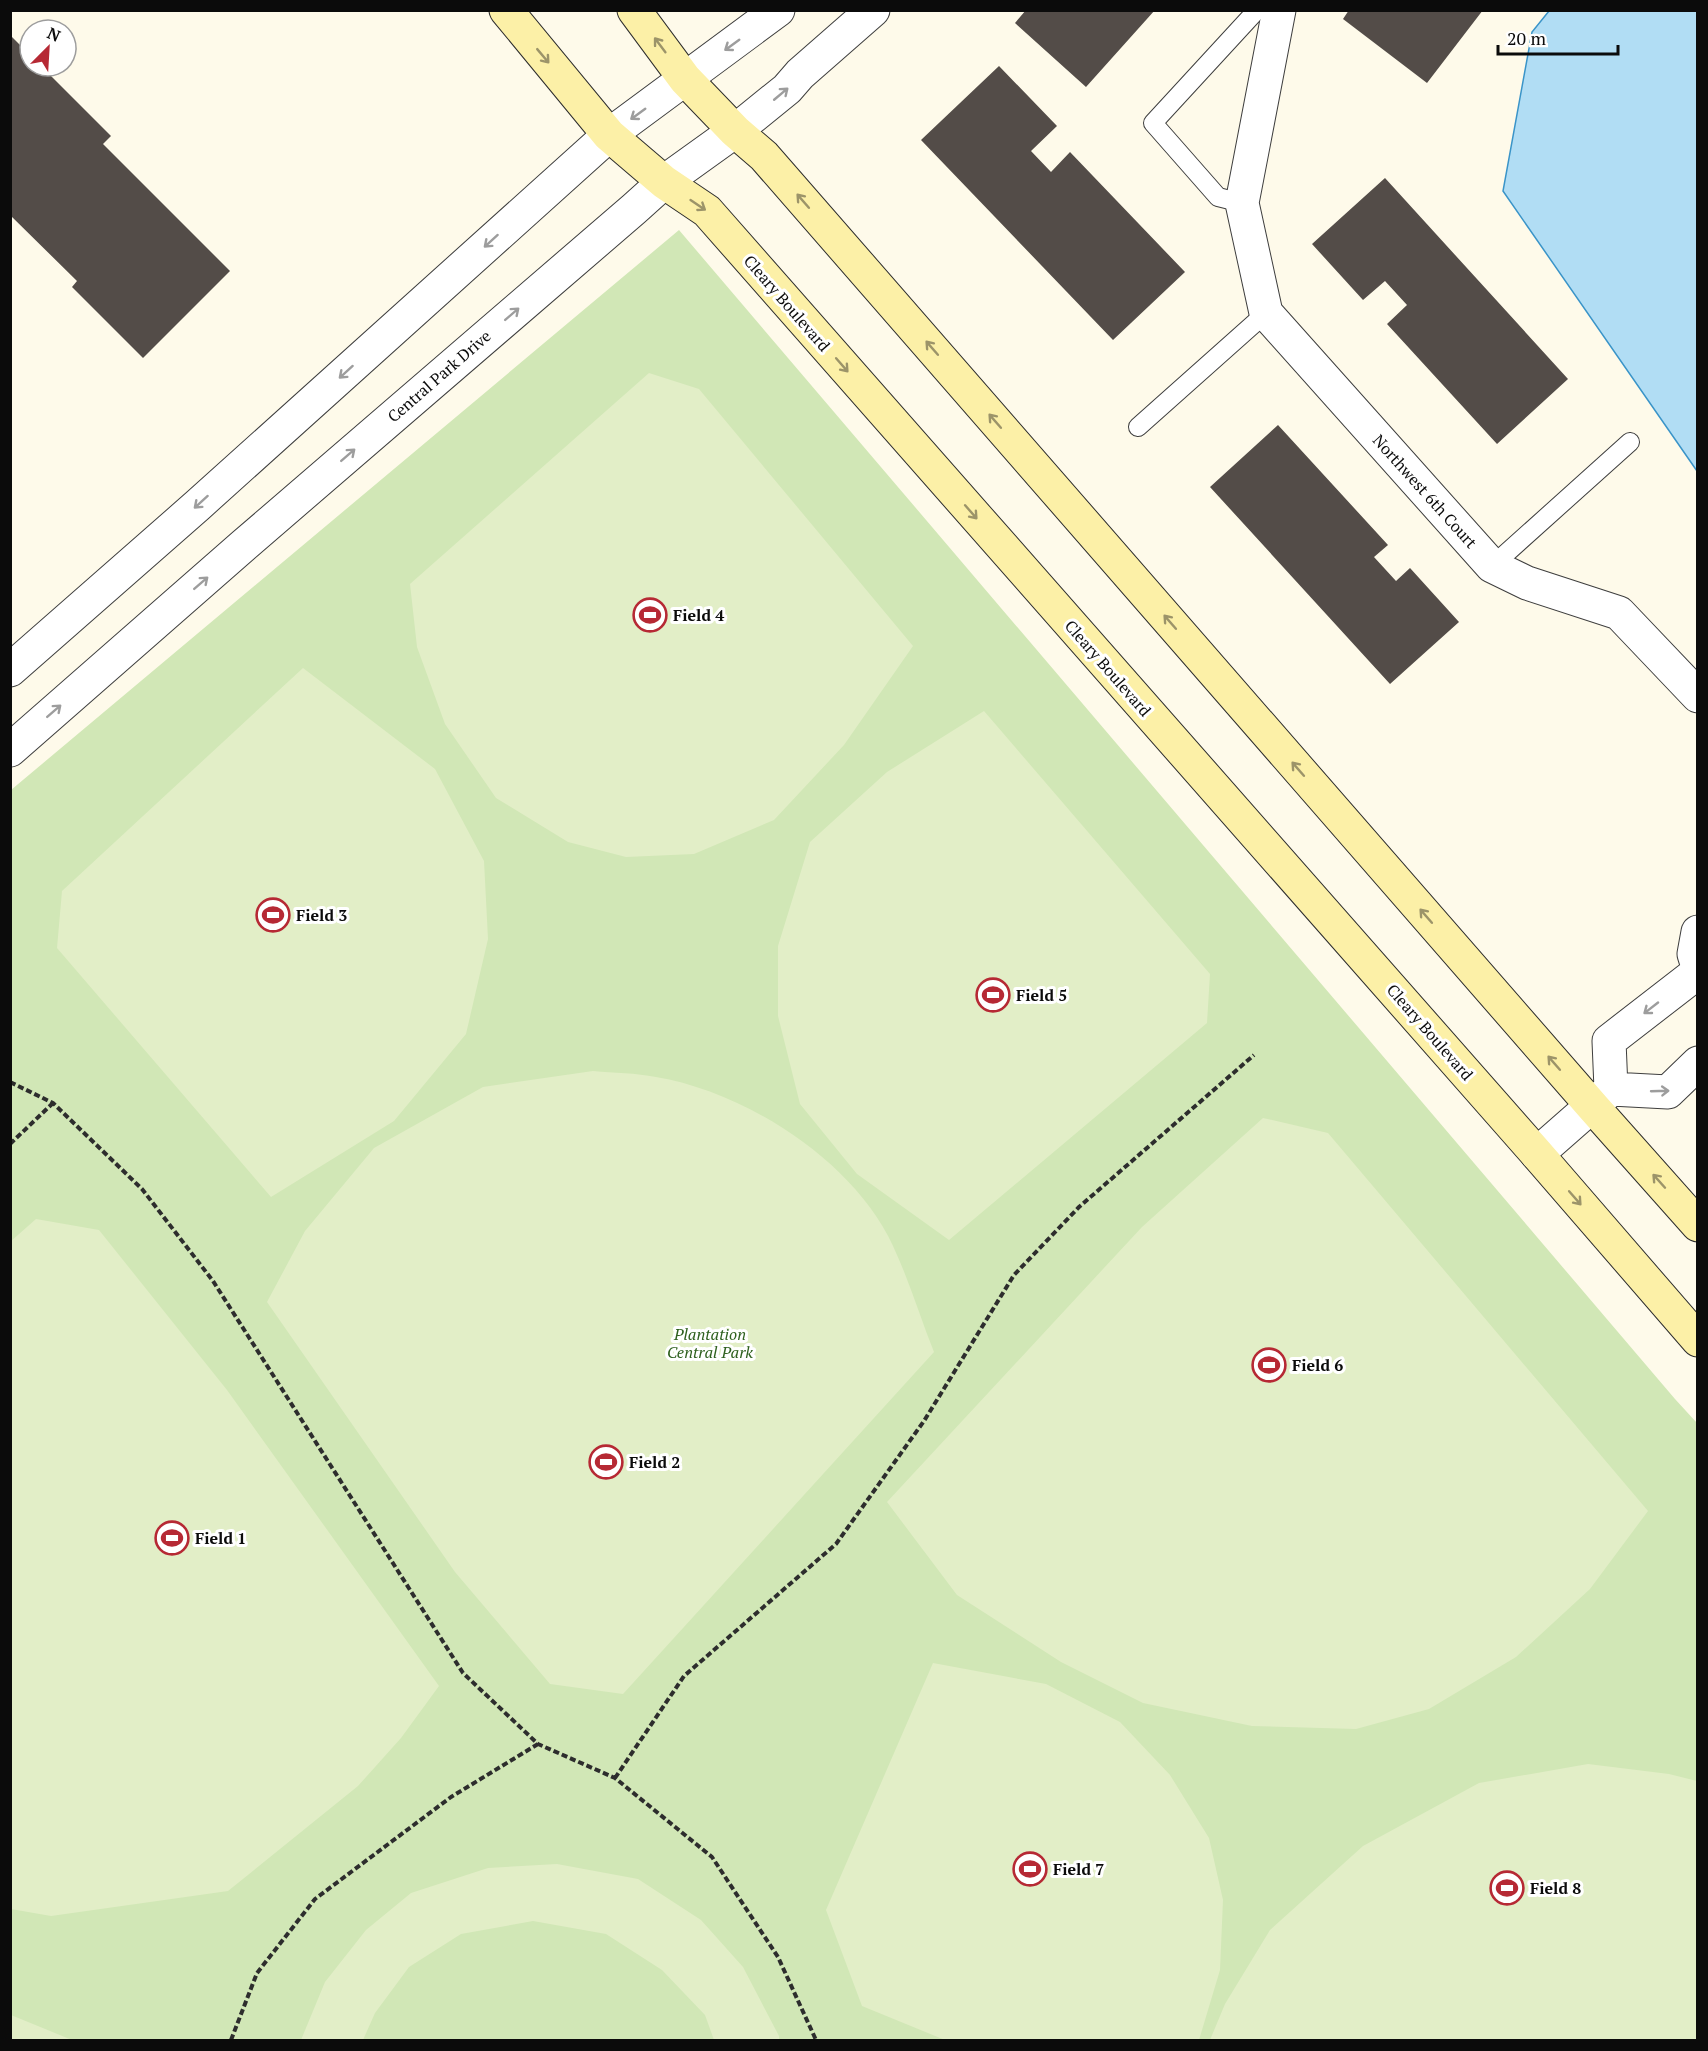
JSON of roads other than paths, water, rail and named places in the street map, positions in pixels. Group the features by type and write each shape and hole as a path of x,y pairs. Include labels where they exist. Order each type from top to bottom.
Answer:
{"street":[{"name":"Cleary Boulevard","path":"506,10 609,135 664,182 707,211 1698,1340"},
{"path":"634,10 686,79 735,131 764,156 1602,1098 1698,1225"},
{"path":"10,670 198,506 609,135 778,10"},
{"name":"Central Park Drive","path":"10,750 664,182 735,131 787,89 800,74 873,10"},
{"path":"1242,203 1279,10"},
{"name":"Northwest 6th Court","path":"1242,203 1266,314 1492,566 1527,584 1619,613 1698,696"},
{"path":"1698,932 1695,954 1698,967"},
{"path":"1602,1098 1609,1041 1698,972"},
{"path":"1537,1154 1602,1098 1668,1092 1698,1063"}],"lane":[{"path":"1242,203 1218,197 1153,123 1257,10"},
{"path":"1138,427 1266,314"},
{"path":"1492,566 1630,442"}],"water":[{"path":"1549,11 1697,11 1697,471 1503,191 1532,32"}],"place":[{"name":"Field 4","path":"650,615"},
{"name":"Field 3","path":"273,915"},
{"name":"Field 5","path":"993,995"},
{"name":"Field 6","path":"1269,1365"},
{"name":"Field 2","path":"606,1462"},
{"name":"Field 1","path":"172,1538"},
{"name":"Field 7","path":"1030,1869"},
{"name":"Field 8","path":"1507,1888"}],"park label":[{"name":"Plantation Central Park","path":"710,1343"}]}
